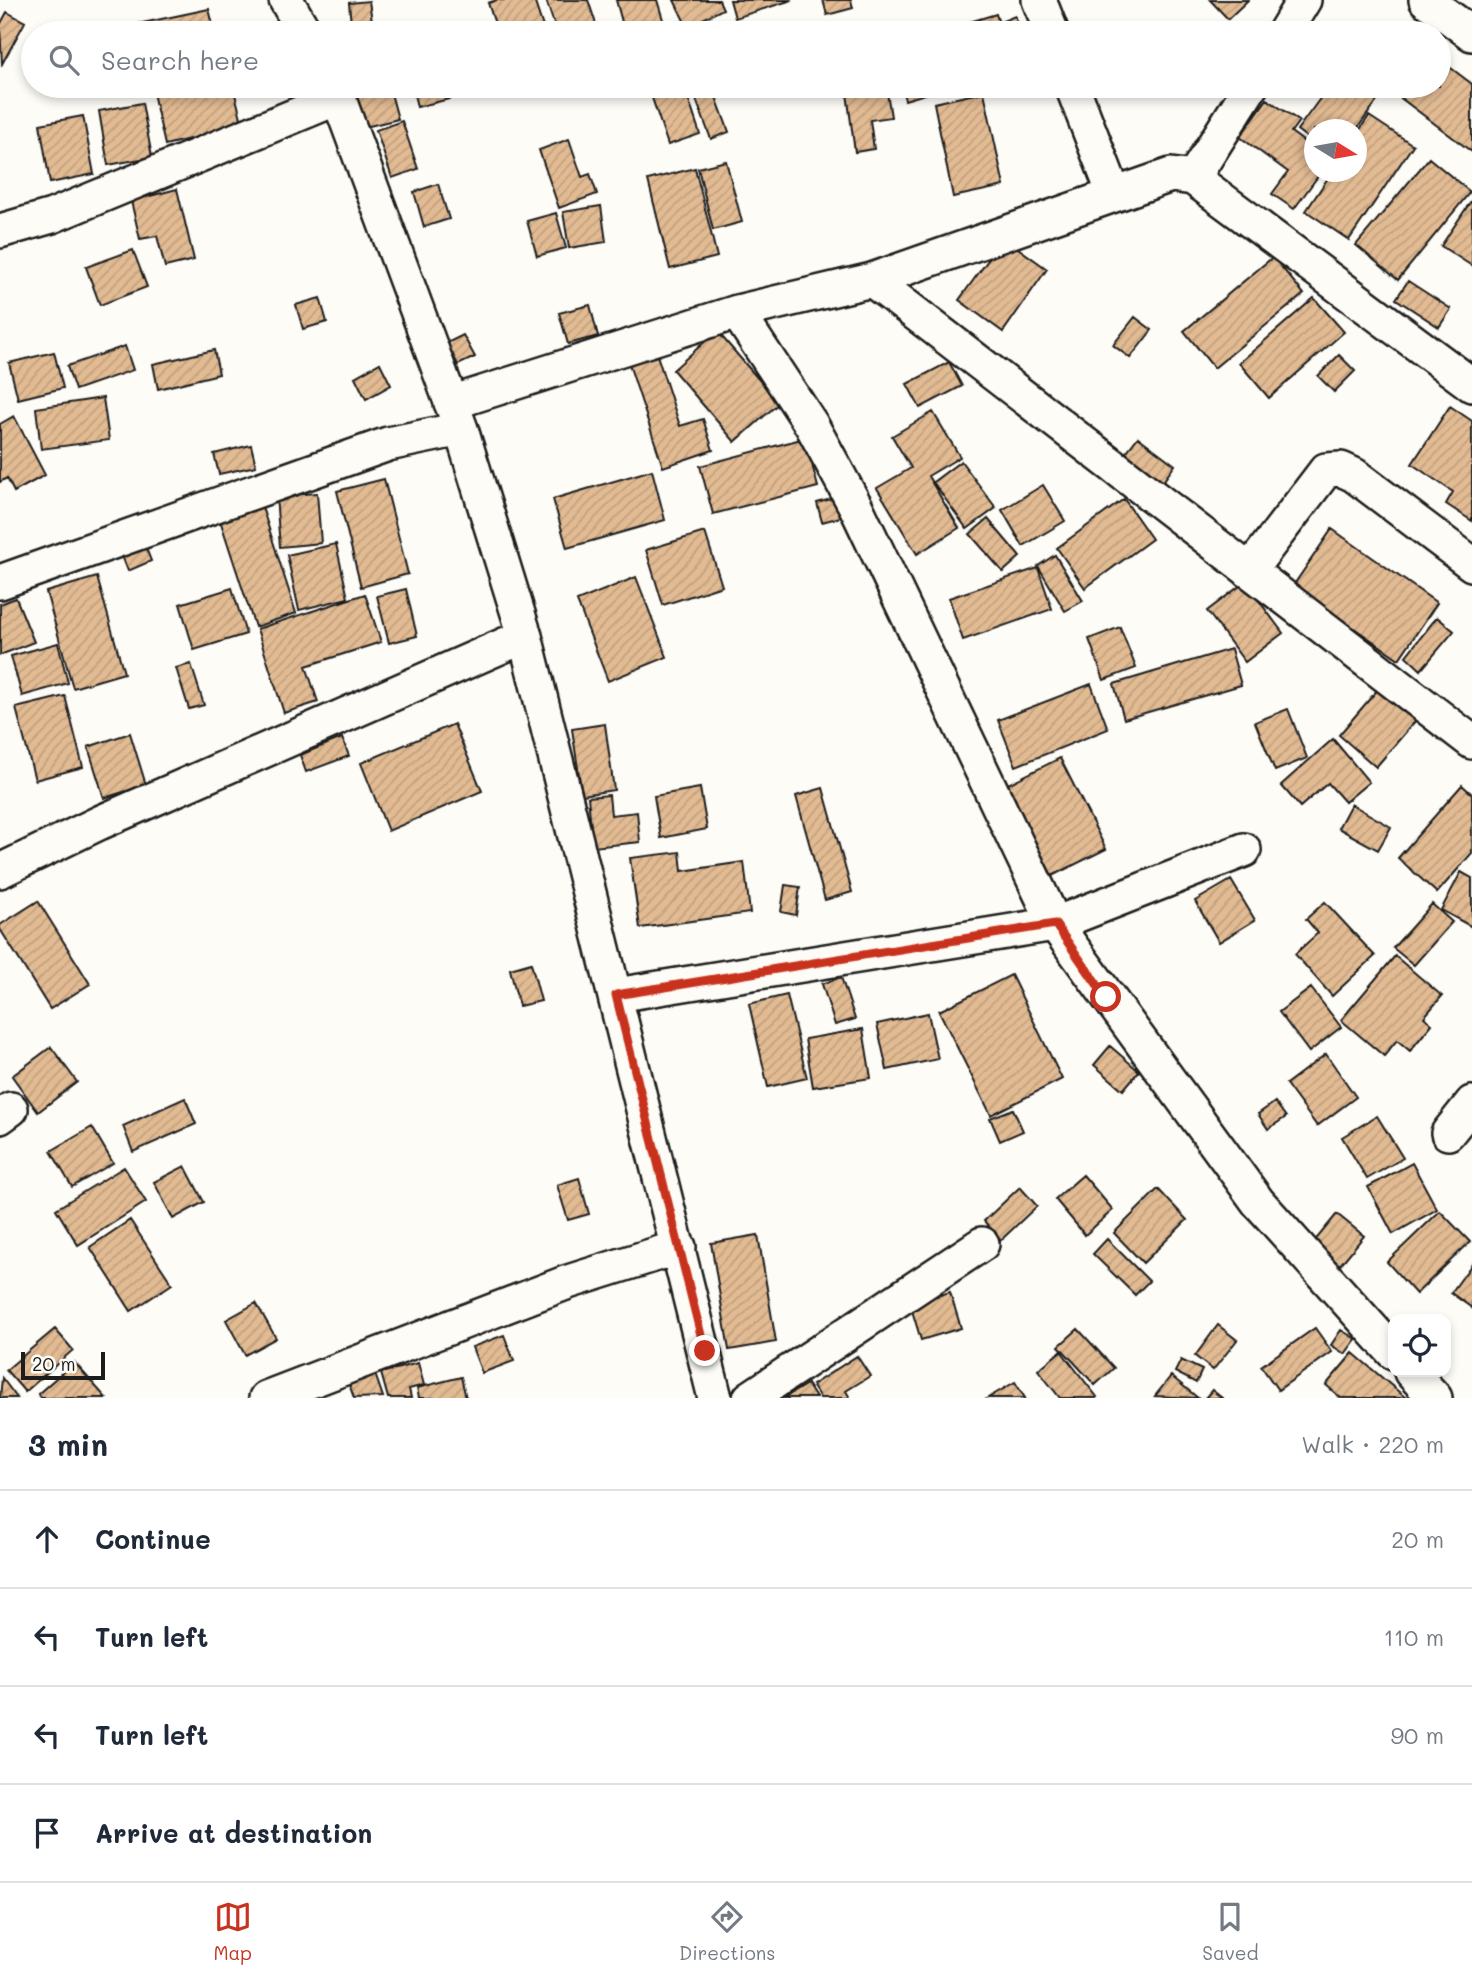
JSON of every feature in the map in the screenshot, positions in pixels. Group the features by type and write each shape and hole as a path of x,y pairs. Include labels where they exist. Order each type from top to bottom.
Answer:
{"street":[{"path":"286,0 297,21"},
{"path":"1039,0 1047,21"},
{"path":"1291,21 1304,0"},
{"path":"1426,0 1472,34"},
{"path":"0,232 52,216 321,98"},
{"path":"340,98 456,416 525,636 715,1398"},
{"path":"1077,98 1114,194"},
{"path":"1193,178 1243,98"},
{"path":"0,582 388,444 456,416 737,312 872,280 1171,176 1193,178 1472,385"},
{"path":"872,280 1472,742"},
{"path":"737,312 811,424 856,507 1055,924 1258,1202 1388,1346"},
{"path":"1249,571 1326,470 1341,469 1354,475 1472,564"},
{"path":"0,871 99,823 525,636"},
{"path":"616,995 1055,924 1244,850"},
{"path":"1448,1133 1472,1103"},
{"path":"750,1398 982,1244"},
{"path":"266,1398 568,1282 679,1247"},
{"path":"1416,1377 1435,1398"}],"building":[{"path":"497,0 534,0 541,21 494,21 488,3"},
{"path":"546,0 588,0 595,21 553,21"},
{"path":"616,0 657,0 663,21 622,21"},
{"path":"674,0 719,0 723,9 699,21 684,21"},
{"path":"730,0 792,0 735,18"},
{"path":"823,0 851,0 853,8 827,15"},
{"path":"1210,0 1248,0 1228,19"},
{"path":"369,1 372,21 351,21 349,3"},
{"path":"209,9 212,21 152,21"},
{"path":"7,12 23,21 2,64 0,25"},
{"path":"996,14 998,21 973,21"},
{"path":"1422,15 1430,21 1418,21"},
{"path":"1015,16 1017,21 1002,21"},
{"path":"1451,68 1472,84 1472,152 1401,98 1451,98"},
{"path":"154,98 236,98 243,126 165,145"},
{"path":"357,98 392,98 398,119 365,127"},
{"path":"415,98 453,98 417,107"},
{"path":"652,98 688,98 700,134 668,145"},
{"path":"696,98 716,98 729,132 711,139"},
{"path":"848,98 888,98 891,117 870,120 874,149 855,152"},
{"path":"957,98 985,98 1004,186 953,197 934,103"},
{"path":"1320,98 1379,98 1364,119 1305,119"},
{"path":"1267,99 1299,121 1291,132 1304,142 1304,182 1314,182 1294,209 1272,194 1288,172 1240,137"},
{"path":"142,103 152,157 108,165 99,111"},
{"path":"83,116 94,174 50,183 40,124"},
{"path":"1369,116 1413,145 1349,240 1306,211 1325,182 1367,182"},
{"path":"1304,120 1304,135 1297,130"},
{"path":"402,121 418,169 392,178 376,130"},
{"path":"569,139 582,177 590,174 597,194 559,208 539,150"},
{"path":"1429,158 1470,192 1398,280 1356,245"},
{"path":"726,161 742,222 713,230 698,168"},
{"path":"695,168 717,257 670,269 648,180"},
{"path":"438,184 449,219 424,227 414,192"},
{"path":"177,189 194,260 165,267 157,236 140,239 131,201"},
{"path":"1472,202 1472,266 1441,246"},
{"path":"601,206 606,242 569,248 563,212"},
{"path":"556,213 566,248 537,256 527,221"},
{"path":"1004,238 1047,269 1003,332 959,300"},
{"path":"133,250 147,287 100,305 86,267"},
{"path":"1273,257 1304,294 1214,368 1184,331"},
{"path":"1408,281 1451,309 1439,327 1396,299"},
{"path":"320,298 327,322 303,329 296,305"},
{"path":"1314,298 1344,332 1269,398 1239,363"},
{"path":"590,305 598,336 568,344 559,313"},
{"path":"1135,317 1152,330 1130,358 1113,345"},
{"path":"717,331 779,403 735,442 673,370"},
{"path":"463,335 475,357 458,365 447,343"},
{"path":"125,346 133,370 75,390 67,366"},
{"path":"214,350 219,374 158,389 153,364"},
{"path":"54,352 63,388 18,399 9,363"},
{"path":"657,355 680,426 703,419 713,450 663,467 629,364"},
{"path":"1339,355 1355,371 1334,392 1318,376"},
{"path":"949,362 962,386 920,408 907,384"},
{"path":"380,363 391,385 366,399 355,377"},
{"path":"103,398 109,440 41,449 36,408"},
{"path":"1450,406 1472,421 1472,521 1446,504 1453,492 1412,464"},
{"path":"933,412 960,457 928,476 959,528 917,554 877,488 911,468 892,436"},
{"path":"14,416 45,475 14,492 7,478 0,482 0,424"},
{"path":"1138,437 1175,465 1159,487 1121,459"},
{"path":"805,438 818,487 713,514 700,466"},
{"path":"251,445 256,466 219,474 214,454"},
{"path":"961,461 996,508 967,529 933,482"},
{"path":"652,470 665,520 567,548 553,499"},
{"path":"384,479 408,574 361,587 337,491"},
{"path":"1043,485 1065,521 1023,546 1002,510"},
{"path":"317,493 321,543 280,547 276,496"},
{"path":"842,496 848,515 822,522 817,503"},
{"path":"1124,499 1152,539 1085,588 1057,548"},
{"path":"262,507 296,613 255,627 220,520"},
{"path":"988,519 1020,557 1003,572 970,534"},
{"path":"1332,529 1437,603 1399,659 1293,586"},
{"path":"705,532 722,586 663,605 646,550"},
{"path":"142,538 151,561 128,571 119,548"},
{"path":"336,544 348,598 299,610 287,555"},
{"path":"1055,555 1083,601 1065,611 1038,566"},
{"path":"1038,568 1052,609 963,640 949,598"},
{"path":"97,577 124,673 73,688 46,592"},
{"path":"636,577 667,657 608,681 577,601"},
{"path":"1245,582 1283,633 1245,662 1207,611"},
{"path":"232,588 246,634 194,650 180,604"},
{"path":"406,589 417,636 389,643 377,596"},
{"path":"365,594 381,642 306,666 318,702 284,713 257,629"},
{"path":"16,598 34,642 0,655 0,604"},
{"path":"1437,617 1454,631 1421,670 1406,656"},
{"path":"1120,627 1136,668 1104,680 1089,639"},
{"path":"58,643 68,683 22,696 11,656"},
{"path":"1231,649 1241,685 1124,719 1114,684"},
{"path":"191,664 204,705 189,709 176,668"},
{"path":"1091,684 1108,729 1016,766 998,720"},
{"path":"1379,688 1416,720 1376,767 1339,735"},
{"path":"65,696 83,767 35,780 16,708"},
{"path":"1288,709 1307,758 1275,771 1255,722"},
{"path":"454,724 482,791 388,831 361,763"},
{"path":"605,724 614,790 582,795 572,729"},
{"path":"130,733 146,785 104,798 88,747"},
{"path":"342,738 349,756 306,772 300,755"},
{"path":"1333,739 1369,782 1345,802 1328,783 1300,807 1281,785"},
{"path":"1060,758 1106,849 1052,876 1006,785"},
{"path":"1462,785 1472,794 1472,853 1437,893 1398,858"},
{"path":"700,788 707,829 661,838 654,796"},
{"path":"823,788 852,892 825,900 796,796"},
{"path":"609,795 611,815 637,812 640,842 593,847 588,797"},
{"path":"1351,804 1391,827 1378,850 1338,828"},
{"path":"680,852 682,871 744,862 750,913 640,928 630,858"},
{"path":"1461,872 1472,878 1472,927 1441,910"},
{"path":"1231,880 1255,920 1219,942 1195,901"},
{"path":"785,885 800,887 796,915 781,912"},
{"path":"38,901 90,984 50,1009 0,929 0,925"},
{"path":"1325,902 1375,956 1332,996 1295,954 1318,933 1306,919"},
{"path":"1432,904 1452,922 1414,965 1393,948"},
{"path":"1395,956 1442,996 1424,1017 1432,1024 1410,1051 1397,1040 1384,1056 1341,1020"},
{"path":"531,963 541,1001 519,1006 510,969"},
{"path":"1011,975 1062,1079 991,1115 939,1011"},
{"path":"841,977 855,1019 835,1025 822,984"},
{"path":"1311,988 1341,1027 1309,1052 1279,1012"},
{"path":"787,995 807,1078 768,1087 749,1004"},
{"path":"928,1013 938,1059 887,1070 877,1024"},
{"path":"863,1029 871,1078 813,1087 805,1039"},
{"path":"1110,1046 1139,1071 1123,1090 1094,1065"},
{"path":"51,1047 77,1082 38,1112 12,1076"},
{"path":"1326,1054 1356,1097 1317,1126 1286,1084"},
{"path":"185,1098 196,1124 133,1152 123,1126"},
{"path":"1275,1102 1286,1117 1268,1129 1258,1114"},
{"path":"1013,1109 1023,1131 1000,1141 990,1118"},
{"path":"1377,1116 1403,1158 1367,1179 1342,1137"},
{"path":"92,1127 113,1163 72,1187 51,1151"},
{"path":"1412,1163 1437,1209 1393,1234 1368,1187"},
{"path":"185,1166 204,1202 173,1219 154,1182"},
{"path":"124,1167 146,1202 78,1245 56,1209"},
{"path":"1083,1175 1113,1210 1085,1235 1055,1199"},
{"path":"579,1178 589,1214 568,1220 557,1185"},
{"path":"1020,1187 1037,1206 1001,1240 984,1221"},
{"path":"1158,1189 1187,1220 1143,1263 1114,1233"},
{"path":"1440,1211 1470,1242 1416,1294 1387,1262"},
{"path":"1337,1214 1364,1236 1340,1265 1313,1243"},
{"path":"130,1220 172,1284 131,1311 90,1247"},
{"path":"758,1235 776,1342 729,1350 711,1243"},
{"path":"1107,1239 1149,1281 1135,1295 1093,1254"},
{"path":"1472,1264 1472,1308 1451,1293"},
{"path":"950,1292 961,1328 921,1340 910,1304"},
{"path":"256,1303 276,1338 245,1355 226,1320"},
{"path":"1218,1325 1237,1340 1213,1370 1195,1356"},
{"path":"1315,1328 1332,1352 1278,1390 1261,1366"},
{"path":"55,1329 73,1350 25,1392 6,1370"},
{"path":"1078,1329 1114,1368 1095,1385 1059,1346"},
{"path":"1341,1330 1356,1339 1345,1354 1331,1345"},
{"path":"504,1335 514,1361 482,1373 472,1347"},
{"path":"1061,1351 1096,1398 1060,1398 1038,1370"},
{"path":"1353,1353 1406,1398 1341,1398 1326,1385"},
{"path":"857,1356 870,1376 846,1391 850,1398 820,1398 812,1385"},
{"path":"1181,1360 1202,1370 1196,1383 1175,1372"},
{"path":"74,1362 106,1398 41,1398 38,1394"},
{"path":"418,1363 424,1385 409,1389 411,1398 388,1398 381,1373"},
{"path":"374,1371 383,1397 354,1398 348,1381"},
{"path":"1171,1376 1198,1398 1155,1396"},
{"path":"461,1377 466,1398 419,1398 417,1388"},
{"path":"2,1378 17,1398 0,1398"},
{"path":"1015,1382 1025,1398 988,1398"},
{"path":"807,1384 816,1398 784,1398"},
{"path":"1212,1390 1222,1398 1205,1398"}],"route":[{"path":"705,1351 616,995 1055,924 1106,997"}]}
